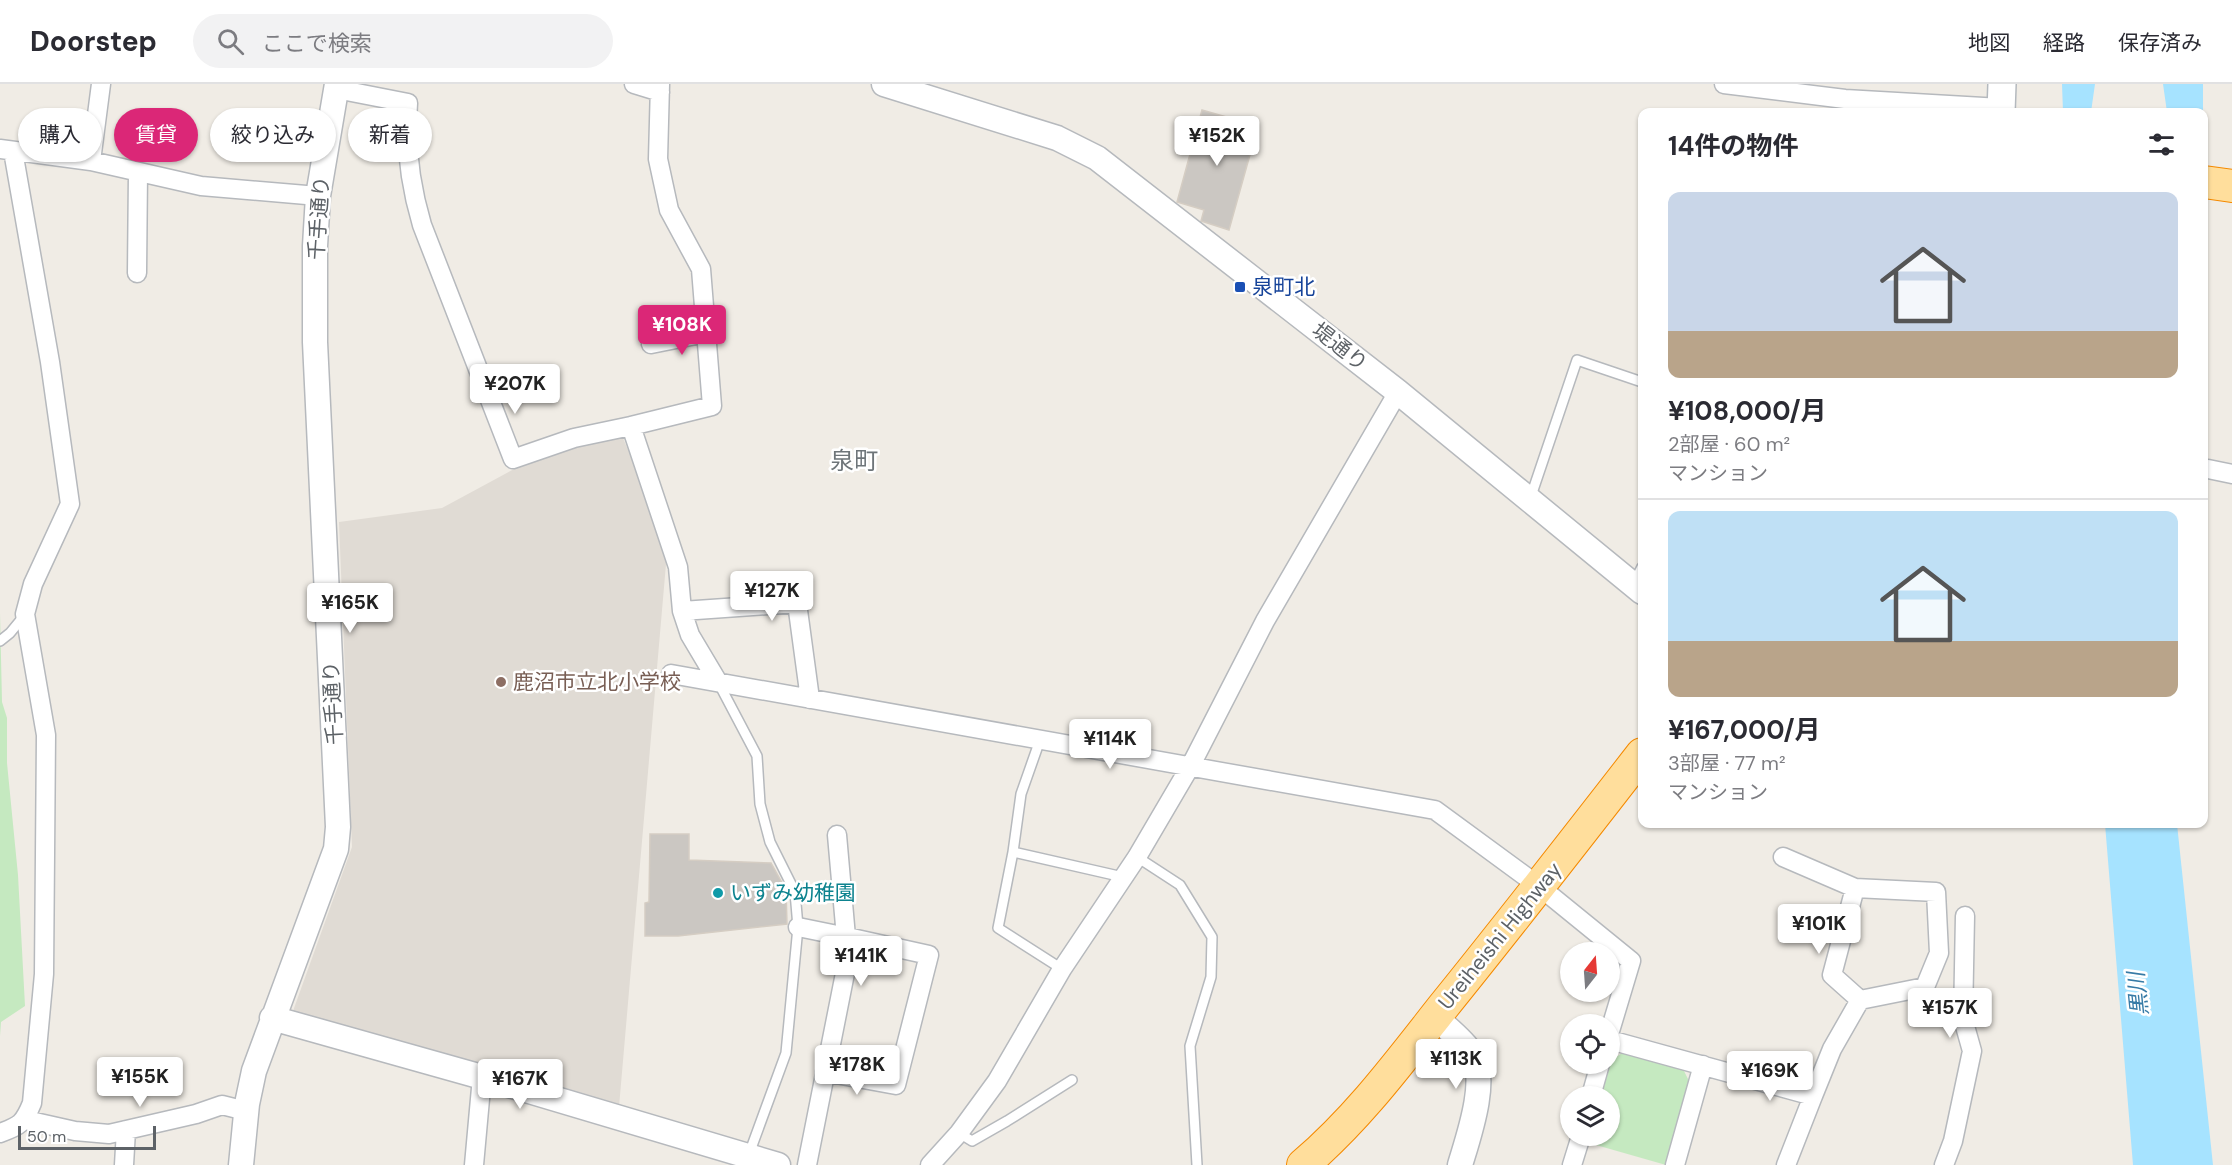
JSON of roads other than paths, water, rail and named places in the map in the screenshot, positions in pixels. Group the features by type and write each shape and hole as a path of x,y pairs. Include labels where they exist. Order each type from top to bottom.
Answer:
{"highway":[{"path":"2208,183 2232,186"},
{"name":"Ureiheishi Highway","path":"1303,1165 1353,1118 1383,1083 1540,887 1638,759"}],"street":[{"path":"98,108 101,84"},
{"path":"336,86 408,103 408,160 413,194 422,225 513,459 573,438 712,406 701,269 669,210 658,159 660,88 634,84"},
{"name":"堤通り","path":"884,84 1057,138 1097,158 1398,392 1529,501 1638,580"},
{"path":"1724,84 1844,95 2001,102"},
{"name":"千手通り","path":"241,1165 246,1111 254,1071 336,849 338,827 317,408 315,258 318,196 336,86"},
{"path":"0,1133 15,1128 26,1120 32,1103 44,974 46,735 25,614 37,575 70,504 50,362 7,150"},
{"path":"95,162 201,186 318,196"},
{"path":"137,273 138,172"},
{"path":"651,344 706,333"},
{"path":"930,1165 958,1133 997,1081 1062,969 1137,857 1191,765 1265,621 1398,392"},
{"path":"631,426 678,567 682,611 690,635 718,682"},
{"path":"2208,470 2232,474"},
{"path":"682,611 797,603 810,699"},
{"path":"671,674 1435,810 1540,887 1631,961 1615,1014"},
{"path":"807,1165 849,937 837,835"},
{"path":"1783,857 1855,888 1936,892 1939,953 1925,987 1860,1000 1832,1049 1786,1165"},
{"path":"1855,888 1832,975 1860,1000"},
{"path":"1944,1165 1953,1141 1972,1051 1963,1019 1965,916"},
{"path":"798,927 929,955 896,1085 825,1072"},
{"path":"1436,1017 1473,1055 1479,1072 1472,1124 1460,1165"},
{"path":"272,1018 482,1077 778,1165"},
{"path":"1620,1043 1813,1096"},
{"path":"1675,1165 1702,1065"},
{"path":"474,1165 482,1077"},
{"path":"26,1120 75,1131 109,1134 196,1114 222,1105 246,1111"},
{"path":"124,1165 126,1130"},
{"path":"1572,1165 1578,1146"}],"lane":[{"path":"1529,501 1577,360 1638,381"},
{"path":"0,640 10,633 25,614"},
{"path":"718,682 757,756 760,804 770,842 795,892 798,927 786,1053 748,1156"},
{"path":"1040,740 1021,794 1013,852 998,928 1062,969"},
{"path":"1013,852 1123,877"},
{"path":"1137,857 1179,885 1212,937 1211,976 1190,1046 1197,1165"},
{"path":"958,1133 972,1141 1072,1080"}],"water":[{"path":"2062,84 2095,84 2092,108 2063,108"},
{"path":"2163,84 2203,84 2203,108 2166,108"},
{"name":"黒川","path":"2105,828 2177,828 2213,1165 2133,1165"}],"place":[{"name":"泉町北","path":"1240,287"},
{"name":"鹿沼市立北小学校","path":"501,682"},
{"name":"いずみ幼稚園","path":"718,893"}],"district":[{"name":"泉町","path":"854,460"}]}
